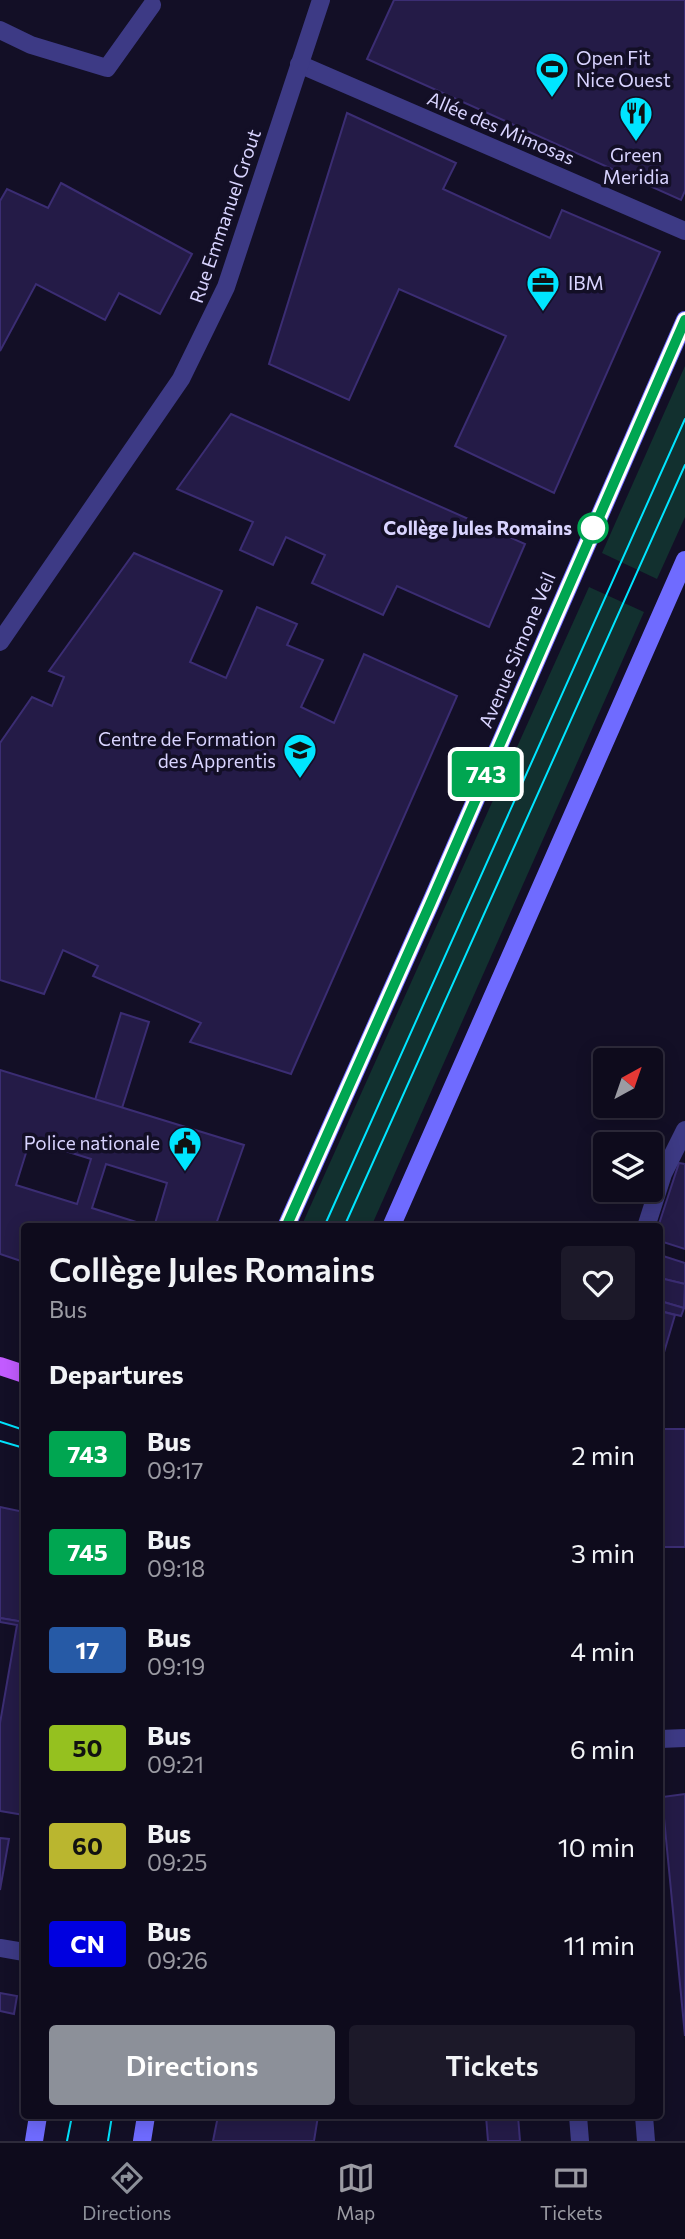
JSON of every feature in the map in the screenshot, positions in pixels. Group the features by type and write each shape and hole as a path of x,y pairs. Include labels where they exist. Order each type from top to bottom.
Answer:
{"main road":[{"name":"Avenue Simone Veil","path":"288,1223 685,320"},
{"path":"393,1223 685,560"},
{"path":"0,1366 21,1373"},
{"path":"34,2141 38,2119"},
{"path":"142,2141 146,2119"}],"street":[{"name":"Rue Emmanuel Grout","path":"0,642 181,379 226,287 321,0"},
{"path":"0,30 31,45 107,68 148,2"},
{"name":"Allée des Mimosas","path":"299,64 685,231"},
{"path":"647,1223 663,1174 685,1130"},
{"path":"663,1739 685,1738"},
{"path":"0,1948 21,1952"},
{"path":"578,2119 580,2141"},
{"path":"644,2119 646,2141"}],"green space":[{"path":"685,366 685,517 657,579 602,553"},
{"path":"589,587 644,612 373,1223 303,1223"}],"building":[{"path":"394,0 685,0 685,191 681,200 367,59"},
{"name":"IBM","path":"347,113 456,163 443,189 550,238 562,210 660,252 554,493 455,446 506,336 399,289 349,400 269,364"},
{"path":"61,183 192,254 160,314 119,293 105,320 36,284 0,351 0,201 7,189 48,208"},
{"path":"231,414 525,544 489,627 397,586 383,615 312,583 325,555 286,537 273,565 240,550 253,522 177,489"},
{"path":"134,553 222,591 190,662 226,678 257,607 297,624 287,645 323,660 301,707 334,723 364,654 457,696 291,1074 190,1042 201,1023 93,976 98,966 63,950 44,994 0,980 0,743 32,697 52,706 64,677 49,671"},
{"path":"121,1013 149,1022 122,1108 95,1100"},
{"name":"Police nationale","path":"0,1070 244,1145 216,1223 155,1223 167,1183 106,1164 92,1208 139,1223 21,1223 21,1261 0,1254","holes":["30,1140 91,1159 77,1204 16,1185"]},
{"path":"679,1163 685,1164 685,1249 663,1242 663,1223 659,1223"},
{"path":"663,1256 685,1263 685,1284 663,1279"},
{"path":"663,1279 685,1284 684,1308 663,1302"},
{"path":"663,1302 684,1308 681,1316 663,1312"},
{"path":"663,1312 675,1315 663,1356"},
{"path":"663,1429 685,1429 685,1547 663,1547"},
{"path":"0,1507 21,1511 21,1622 0,1618"},
{"path":"0,1618 21,1622 21,1814 0,1811 0,1723 17,1625 0,1622"},
{"path":"685,1794 685,2036 663,1807 663,1797"},
{"path":"0,1838 9,1839 0,1890"},
{"path":"0,1993 17,1996 14,2014 0,2011"},
{"path":"217,2119 318,2119 314,2141 213,2141"},
{"path":"486,2119 518,2119 520,2141 488,2141"}],"tram line":[{"path":"326,1223 685,419"},
{"path":"346,1223 685,465"},
{"path":"0,1422 21,1429"},
{"path":"0,1441 21,1447"},
{"path":"67,2141 71,2119"},
{"path":"108,2141 112,2119"}],"bus line":[{"name":"743","path":"288,1223 685,320"}],"place":[{"name":"Open Fit Nice Ouest","path":"552,99"},
{"name":"Green Meridia","path":"636,143"},
{"name":"IBM","path":"543,313"},
{"name":"Collège Jules Romains","path":"593,528"},
{"name":"Centre de Formation des Apprentis","path":"300,780"},
{"name":"Police nationale","path":"185,1173"}]}
